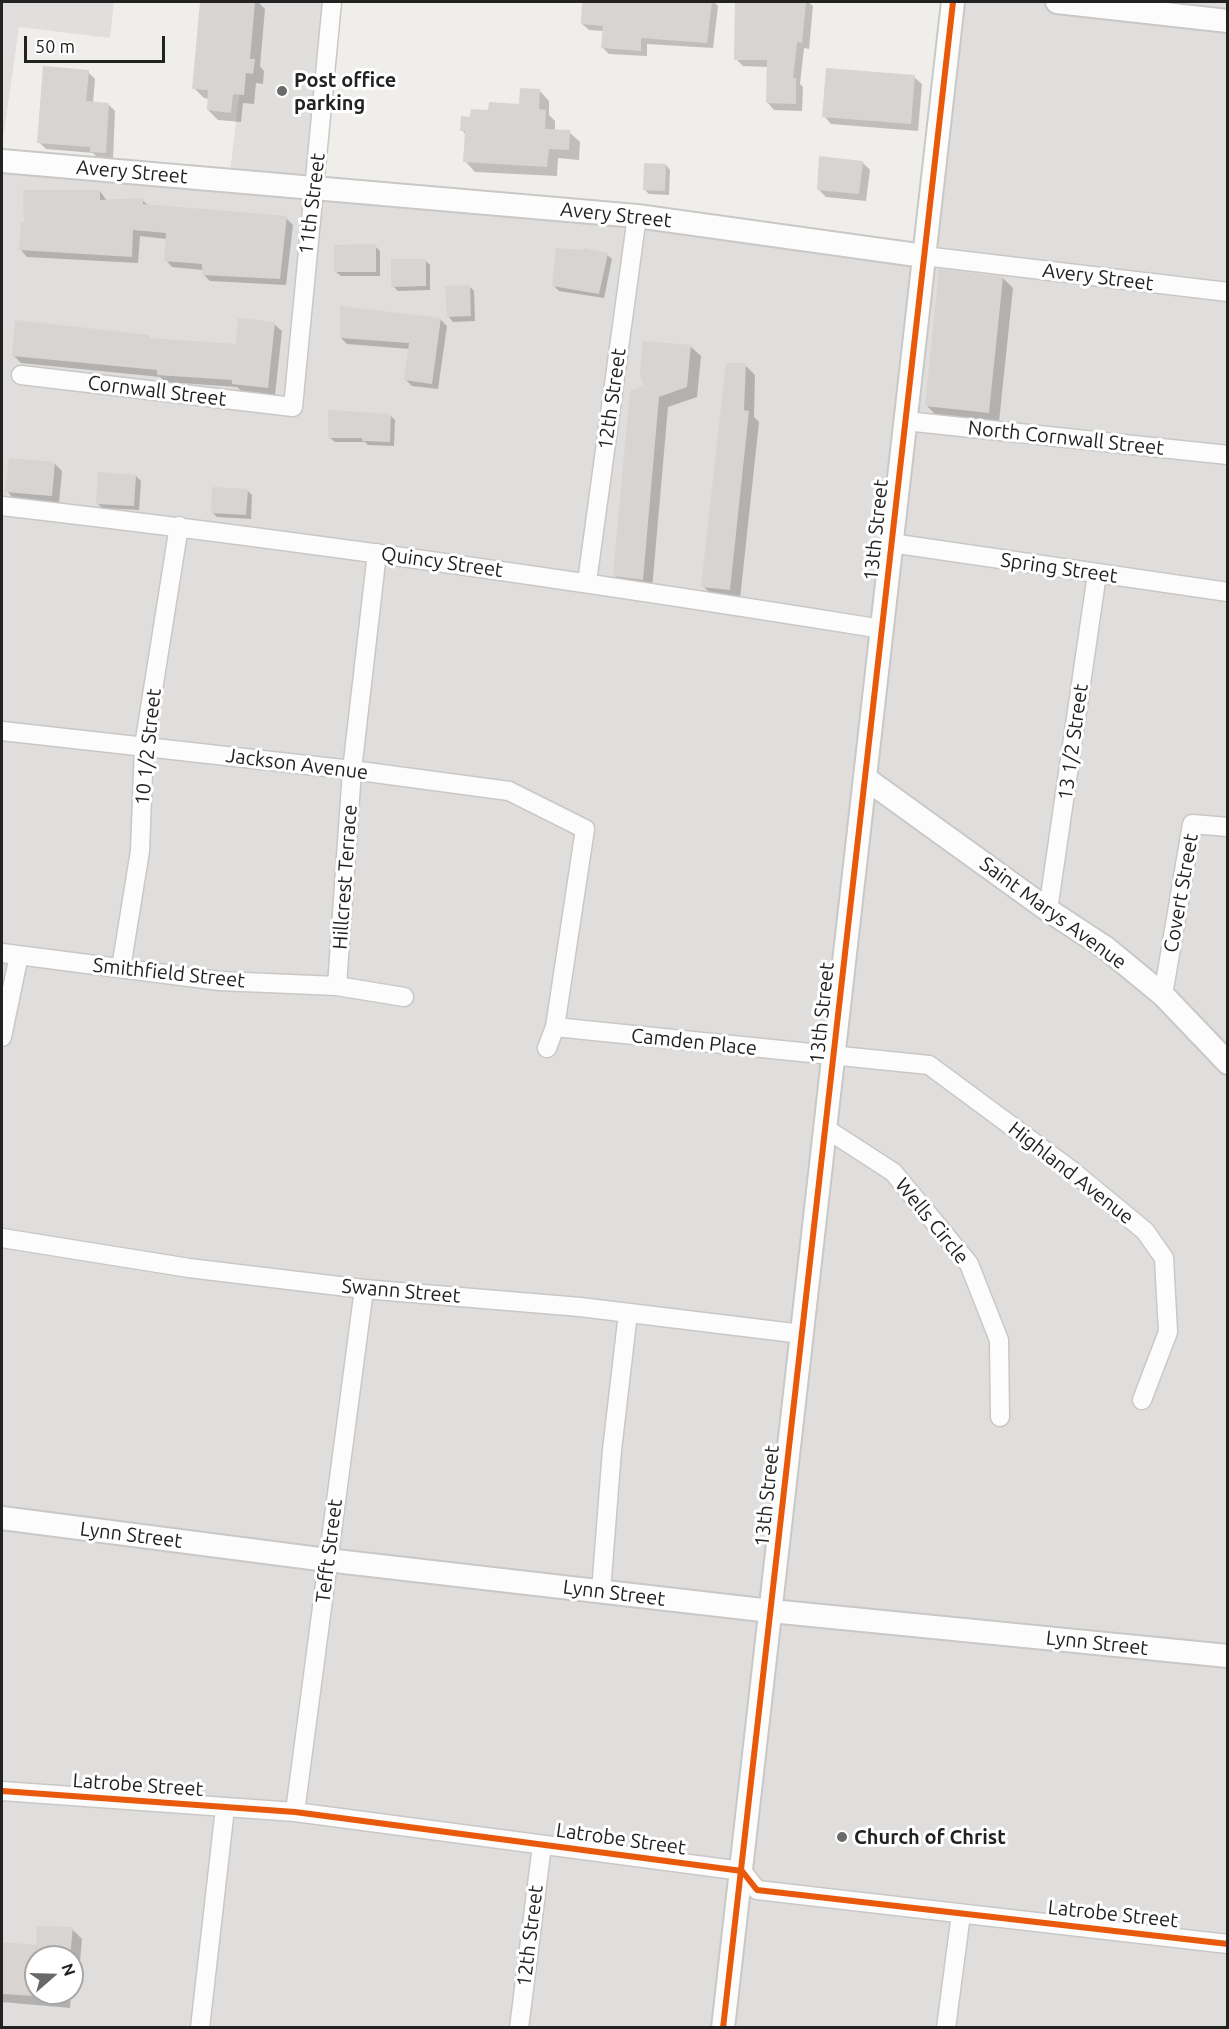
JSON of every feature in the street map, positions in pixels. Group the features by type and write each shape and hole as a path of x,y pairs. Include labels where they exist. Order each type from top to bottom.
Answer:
{"street":[{"name":"11th Street","path":"293,407 302,289 332,2"},
{"name":"13th Street","path":"723,2028 953,2"},
{"path":"1057,2 1227,21"},
{"name":"Avery Street","path":"2,161 637,216 924,256 1227,292"},
{"name":"12th Street","path":"587,582 637,216"},
{"name":"Cornwall Street","path":"21,375 293,407"},
{"name":"North Cornwall Street","path":"905,421 1227,455"},
{"name":"Quincy Street","path":"2,506 179,526 587,582 882,629"},
{"name":"10 1/2 Street","path":"121,968 140,851 144,746 179,526"},
{"name":"Spring Street","path":"891,543 1227,592"},
{"name":"Hillcrest Terrace","path":"337,986 352,770 377,553"},
{"name":"13 1/2 Street","path":"1048,910 1097,574"},
{"name":"Jackson Avenue","path":"2,731 352,770 509,791 585,829 555,1027"},
{"name":"Saint Marys Avenue","path":"865,778 1048,910 1106,948 1163,995 1227,1063"},
{"name":"Covert Street","path":"1163,995 1192,824 1227,827"},
{"path":"2,1037 10,954"},
{"name":"Smithfield Street","path":"10,954 220,981 337,986 404,998"},
{"path":"547,1048 555,1027"},
{"name":"Camden Place","path":"555,1027 833,1057"},
{"name":"Highland Avenue","path":"833,1057 929,1065 1071,1170 1145,1231 1164,1258 1168,1332 1142,1400"},
{"name":"Wells Circle","path":"825,1128 893,1172 969,1264 999,1340 1000,1417"},
{"name":"Swann Street","path":"2,1238 189,1268 364,1289 628,1313 802,1334"},
{"name":"Tefft Street","path":"296,1812 364,1289"},
{"path":"601,1591 612,1450 628,1313"},
{"name":"Lynn Street","path":"2,1518 327,1560 771,1611 1227,1656"},
{"name":"Latrobe Street","path":"2,1791 296,1812 742,1871 757,1890 1227,1944"},
{"path":"200,2028 225,1808"},
{"name":"12th Street","path":"519,2028 542,1845"},
{"path":"946,2028 961,1914"}],"shaded area":[{"path":"2,2 114,2 110,38 19,27 3,139"},
{"name":"Post office parking","path":"250,2 333,2 314,189 229,181"},
{"path":"953,2 1227,2 1227,2027 2,2027 2,161 924,256"}],"building":[{"path":"200,2 255,2 250,59 255,59 253,74 246,73 244,95 233,94 231,113 207,110 208,90 192,89"},
{"path":"582,2 712,2 707,43 641,38 641,51 601,48 603,26 581,24"},
{"path":"735,2 806,2 802,43 797,42 793,78 796,78 796,104 766,103 767,60 734,60"},
{"path":"43,66 89,70 86,101 109,103 106,153 90,152 90,147 37,143"},
{"path":"826,68 915,75 911,124 822,117"},
{"path":"520,88 540,89 539,109 546,110 545,129 570,130 569,150 549,149 547,167 463,162 465,131 460,131 461,116 470,117 471,109 488,110 489,102 519,104"},
{"path":"819,156 863,161 859,194 817,190"},
{"path":"644,163 666,164 665,191 643,190"},
{"path":"23,190 100,190 100,200 143,198 143,204 287,216 280,279 202,275 202,264 164,261 166,233 133,230 132,257 19,250 21,221 24,222"},
{"path":"376,244 376,272 334,272 334,245"},
{"path":"556,248 584,250 584,248 608,253 599,294 552,286"},
{"path":"391,259 426,259 426,286 391,287"},
{"path":"939,269 1003,277 989,413 925,406"},
{"path":"470,285 471,316 447,317 445,286"},
{"path":"340,306 441,318 432,384 404,380 409,343 340,338"},
{"path":"238,318 275,322 268,388 232,384 232,380 157,375 157,370 12,356 15,320 150,335 149,338 236,344"},
{"path":"643,341 691,345 687,387 659,397 643,580 613,576 630,391 644,386 640,375"},
{"path":"726,363 746,363 744,410 749,411 730,590 701,587"},
{"path":"328,410 391,414 390,442 362,441 362,438 328,438"},
{"path":"9,458 55,462 52,496 5,492"},
{"path":"98,472 136,475 134,506 96,504"},
{"path":"212,487 248,489 246,515 211,513"},
{"path":"37,1926 73,1927 71,1945 36,1945"},
{"path":"2,1942 36,1945 24,1945 24,1995 2,1994"}],"cycle path":[{"path":"723,2028 953,2"},
{"path":"2,1791 295,1812 742,1871 757,1890 1228,1944"}],"place":[{"name":"Post office parking","path":"282,91"},
{"name":"Church of Christ","path":"842,1837"}]}
